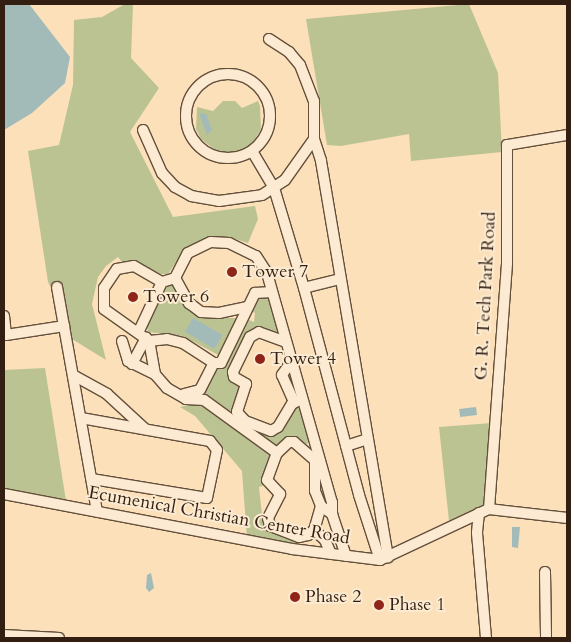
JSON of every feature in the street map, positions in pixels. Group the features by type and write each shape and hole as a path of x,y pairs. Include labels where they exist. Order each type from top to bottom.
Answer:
{"street":[{"path":"269,39 289,52 308,81 314,101 314,139 321,161 384,558"},
{"path":"234,75 252,82 262,91 270,117 268,130 252,151 240,157 221,157 203,150 194,141 188,130 187,111 193,92 202,83 214,76 234,75"},
{"path":"143,130 162,173 175,187 191,196 234,201 262,195 274,188 295,171 314,139"},
{"name":"G. R. Tech Park Road","path":"489,509 507,263 507,145 567,135"},
{"path":"252,151 274,188 304,288 346,446 384,558"},
{"path":"214,363 183,343 145,336 104,309 104,288 117,269 128,265 162,282 175,278 188,253 197,246 220,241 256,256 267,273 292,362 298,400 332,502 332,514 340,532 346,556"},
{"path":"180,395 200,390 214,363 224,360 247,308 267,273"},
{"path":"175,278 189,303 201,312 219,313 247,308"},
{"path":"304,288 340,279"},
{"path":"132,364 145,336 162,282"},
{"path":"57,287 97,511"},
{"path":"255,293 272,292"},
{"path":"4,316 5,335 64,326"},
{"path":"234,416 246,384 234,377 233,372 250,337 259,332 286,342"},
{"path":"145,336 154,359 155,374"},
{"path":"154,359 167,339"},
{"path":"122,341 125,357 132,364 155,374 180,395 204,400 234,416 271,431 278,427 298,400"},
{"path":"73,375 107,394 145,429"},
{"path":"234,416 277,453"},
{"path":"81,418 214,444 217,450 207,498 92,480"},
{"path":"346,446 366,439"},
{"path":"321,506 314,530 299,537 270,526 268,518 280,494 267,481 277,453 292,442 313,458 314,486 321,506 332,514"},
{"name":"Ecumenical Christian Center Road","path":"4,494 330,554 384,558"},
{"path":"384,558 489,509 567,518"},
{"path":"479,513 478,534 486,638"},
{"path":"314,530 324,540 330,554"},
{"path":"324,540 340,532"},
{"path":"545,572 546,638"},
{"path":"4,636 59,638"}],"green space":[{"path":"125,4 133,4 131,58 159,88 130,132 173,217 255,206 258,219 248,243 229,237 204,239 183,252 168,274 161,274 130,260 123,263 118,257 106,266 98,277 92,304 106,360 72,339 62,285 50,286 48,282 28,151 59,145 73,85 74,20 102,17"},
{"path":"469,4 498,73 502,152 411,161 409,134 341,146 327,145 306,19"},
{"path":"223,101 235,101 242,108 258,101 260,106 261,129 252,144 242,150 225,153 214,149 201,139 196,129 197,107 213,111"},
{"path":"173,284 189,311 209,318 236,318 238,321 220,356 183,336 148,332 147,326 167,286"},
{"path":"270,297 280,332 277,336 258,328 250,331 230,371 242,387 230,412 202,393 215,367 225,368 249,320 254,322 255,313 248,309 254,298"},
{"path":"45,368 66,501 4,491 4,370"},
{"path":"202,402 272,454 263,477 265,485 259,487 263,524 283,538 296,540 299,545 247,539 242,471 195,416 180,407"},
{"path":"300,405 310,439 307,444 285,440 277,446 248,426 267,434 293,407"},
{"path":"492,423 486,506 449,521 439,427"}],"water":[{"path":"4,4 29,4 70,57 65,83 32,113 4,130"},
{"path":"199,113 206,114 212,130 207,135"},
{"path":"193,318 222,335 214,349 185,332"},
{"path":"476,407 477,415 460,417 459,409"},
{"path":"512,527 520,527 518,548 512,547"},
{"path":"151,573 154,588 149,592 146,588 147,575"}],"place":[{"name":"Tower 7","path":"232,272"},
{"name":"Tower 6","path":"133,297"},
{"name":"Tower 4","path":"260,359"},
{"name":"Phase 2","path":"295,597"},
{"name":"Phase 1","path":"379,605"}]}
